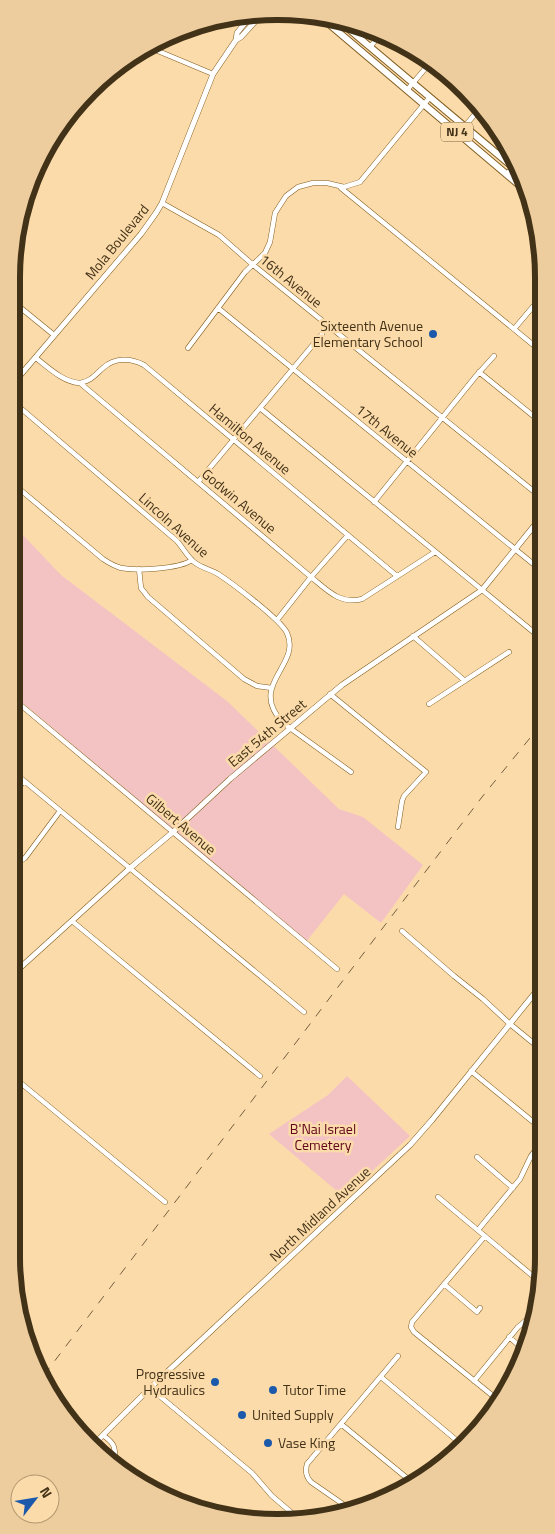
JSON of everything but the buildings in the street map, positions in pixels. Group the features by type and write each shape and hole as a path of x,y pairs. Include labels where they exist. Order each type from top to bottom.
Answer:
{"main road":[{"name":"NJ 4","path":"330,25 516,182"},
{"name":"NJ 4","path":"351,31 430,98 505,157"}],"street":[{"name":"Mola Boulevard","path":"20,376 149,224 162,203 213,74 236,40 254,21"},
{"name":"Mola Boulevard","path":"236,40 237,34 246,22"},
{"path":"370,47 376,40"},
{"path":"157,50 213,74"},
{"path":"407,90 426,67"},
{"path":"188,348 252,264 268,248 272,235 274,213 286,196 298,187 313,182 349,187 360,182 430,98"},
{"path":"465,126 476,113"},
{"path":"507,174 511,170"},
{"path":"340,187 535,346"},
{"name":"16th Avenue","path":"162,203 219,235 252,264 535,492"},
{"path":"514,329 535,304"},
{"path":"20,307 54,335"},
{"name":"17th Avenue","path":"218,308 535,565"},
{"path":"198,482 322,334"},
{"path":"374,502 494,356"},
{"name":"Godwin Avenue","path":"36,358 64,379 80,383 340,599 351,601 362,599 435,552"},
{"name":"Hamilton Avenue","path":"80,383 91,379 112,362 126,359 139,362 397,576"},
{"path":"479,372 535,417"},
{"name":"Lincoln Avenue","path":"20,408 177,542 192,560 219,575 278,620 288,634 290,646 287,658 274,680 272,688"},
{"path":"260,408 535,633"},
{"path":"20,490 103,560 120,567 139,569 180,566 192,560"},
{"name":"East 54th Street","path":"20,968 230,779 330,694 482,590 535,525"},
{"path":"278,620 348,535"},
{"path":"139,569 141,588 148,597 244,679 257,686 272,688 271,700 275,713 283,723 351,772"},
{"path":"413,636 465,681"},
{"path":"429,704 509,652"},
{"path":"330,694 426,772 404,796 398,828"},
{"name":"Gilbert Avenue","path":"20,704 337,969"},
{"path":"20,778 304,1012"},
{"path":"20,786 24,781"},
{"path":"20,861 25,858 60,811"},
{"path":"72,921 260,1076"},
{"path":"402,931 484,999 535,1045"},
{"name":"North Midland Avenue","path":"98,1441 150,1388 410,1145 535,992"},
{"path":"471,1072 535,1123"},
{"path":"20,1082 165,1202"},
{"path":"478,1230 513,1188 535,1151"},
{"path":"477,1157 513,1188"},
{"path":"438,1197 534,1277"},
{"path":"485,1236 412,1322 412,1327 414,1332 494,1397"},
{"path":"444,1284 477,1312 480,1308"},
{"path":"474,1381 509,1337 527,1320"},
{"path":"509,1337 519,1345"},
{"path":"344,1505 308,1479 306,1472 308,1464 398,1356"},
{"path":"381,1377 458,1441"},
{"path":"150,1388 252,1473 272,1496 292,1513"},
{"path":"342,1424 408,1479"},
{"path":"104,1436 112,1442 116,1456"}],"green space":[{"path":"20,533 61,575 227,701 339,809 363,817 423,865 381,923 344,894 306,942 20,701"},
{"name":"B'Nai Israel Cemetery","path":"347,1076 410,1136 344,1197 269,1134 328,1095"}],"railway":[{"path":"47,1371 482,797 535,732"}],"place":[{"name":"Sixteenth Avenue Elementary School","path":"433,334"},
{"name":"Progressive Hydraulics","path":"215,1382"},
{"name":"Tutor Time","path":"273,1390"},
{"name":"United Supply","path":"242,1415"},
{"name":"Vase King","path":"268,1443"}]}
